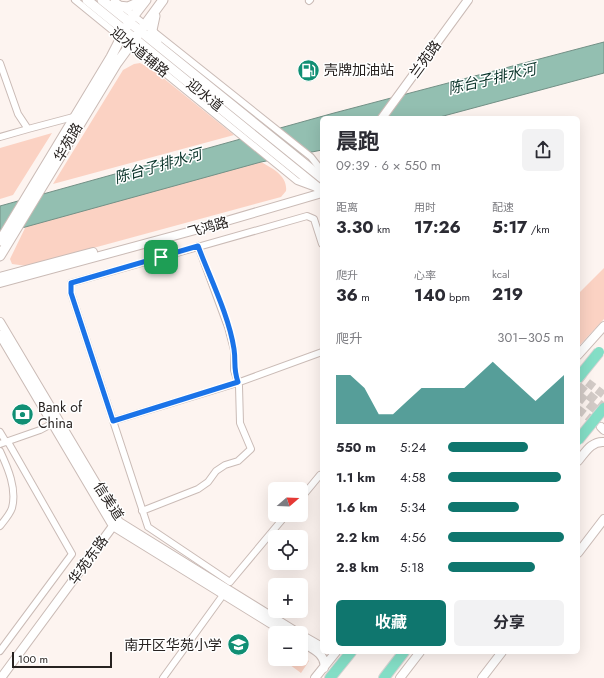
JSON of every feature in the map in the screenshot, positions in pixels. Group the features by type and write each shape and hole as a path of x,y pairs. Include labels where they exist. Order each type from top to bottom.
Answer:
{"highway":[{"path":"580,375 601,349"},
{"path":"580,438 604,408"},
{"path":"330,678 349,654"},
{"path":"384,678 402,654"}],"main road":[{"name":"迎水道","path":"87,0 107,5 136,27 158,51 248,135 285,166 320,189"},
{"path":"136,27 146,0"},
{"path":"107,5 123,7 132,6 146,0"},
{"path":"136,27 161,4"},
{"path":"136,27 154,17 161,4"},
{"name":"华苑路","path":"0,242 34,184 79,117 136,27"},
{"name":"迎水道","path":"158,51 266,127 305,158 320,176"},
{"name":"华苑路","path":"0,256 44,184 79,117"}],"street":[{"name":"迎水道辅路","path":"75,0 136,27 266,127"},
{"name":"兰苑路","path":"386,116 468,0"},
{"name":"兰苑路","path":"384,116 472,0"},
{"name":"迎水道辅路","path":"123,7 136,27 248,135"},
{"path":"0,63 18,114 28,129"},
{"path":"0,137 79,117"},
{"path":"305,158 320,169"},
{"name":"飞鸿路","path":"0,277 198,225 320,190"},
{"name":"飞鸿路","path":"0,283 199,229 320,190"},
{"path":"280,522 230,582 148,527 71,293 71,283 307,216 314,219 320,238"},
{"path":"142,511 198,489 208,482 216,471 224,465 238,461 251,449 240,423 238,382 234,370 234,350 228,327 198,246"},
{"name":"信美道","path":"0,322 107,515 116,525 223,595 274,626"},
{"path":"580,353 604,326"},
{"name":"信美道","path":"0,334 55,422 116,525 286,626"},
{"path":"113,421 238,382 320,353"},
{"path":"5,443 40,430 55,422"},
{"path":"0,432 5,443 72,554 0,651"},
{"path":"580,458 590,446 596,442 604,442"},
{"path":"0,451 5,462 14,493 12,510 0,526"},
{"path":"308,490 320,475"},
{"path":"107,515 109,525 107,534"},
{"path":"580,550 604,519"},
{"name":"华苑东路","path":"1,678 107,534 116,525"},
{"name":"华苑东路","path":"8,678 116,525"},
{"path":"163,678 223,595"},
{"path":"308,638 320,646"},
{"path":"308,647 322,656 325,664 324,668"},
{"path":"315,678 334,654"},
{"path":"400,678 418,654"},
{"path":"482,678 500,654"}],"shaded area":[{"path":"140,63 152,69 234,135 53,184 123,70 134,64"},
{"path":"52,133 13,195 0,199 0,148"},
{"path":"261,162 282,177 286,186 286,191 281,197 27,266 12,264 10,259 26,226"},
{"path":"604,268 604,319 580,345 580,292"},
{"path":"292,666 306,666 301,673"}],"water":[{"name":"陈台子排水河","path":"604,42 604,73 443,116 323,116"},
{"name":"陈台子排水河","path":"320,117 320,150 261,162 0,234 0,206"}],"tunnel":[{"path":"580,377 604,395"},
{"path":"580,388 604,408"},
{"path":"580,397 604,416"},
{"path":"580,411 598,425"}],"place":[{"name":"壳牌加油站","path":"308,70"},
{"name":"Bank of China","path":"23,415"},
{"name":"南开区华苑小学","path":"238,645"}],"route":[{"path":"198,246 228,327 234,350 234,370 238,382 113,421 71,293 71,283 161,257 198,246"}]}
